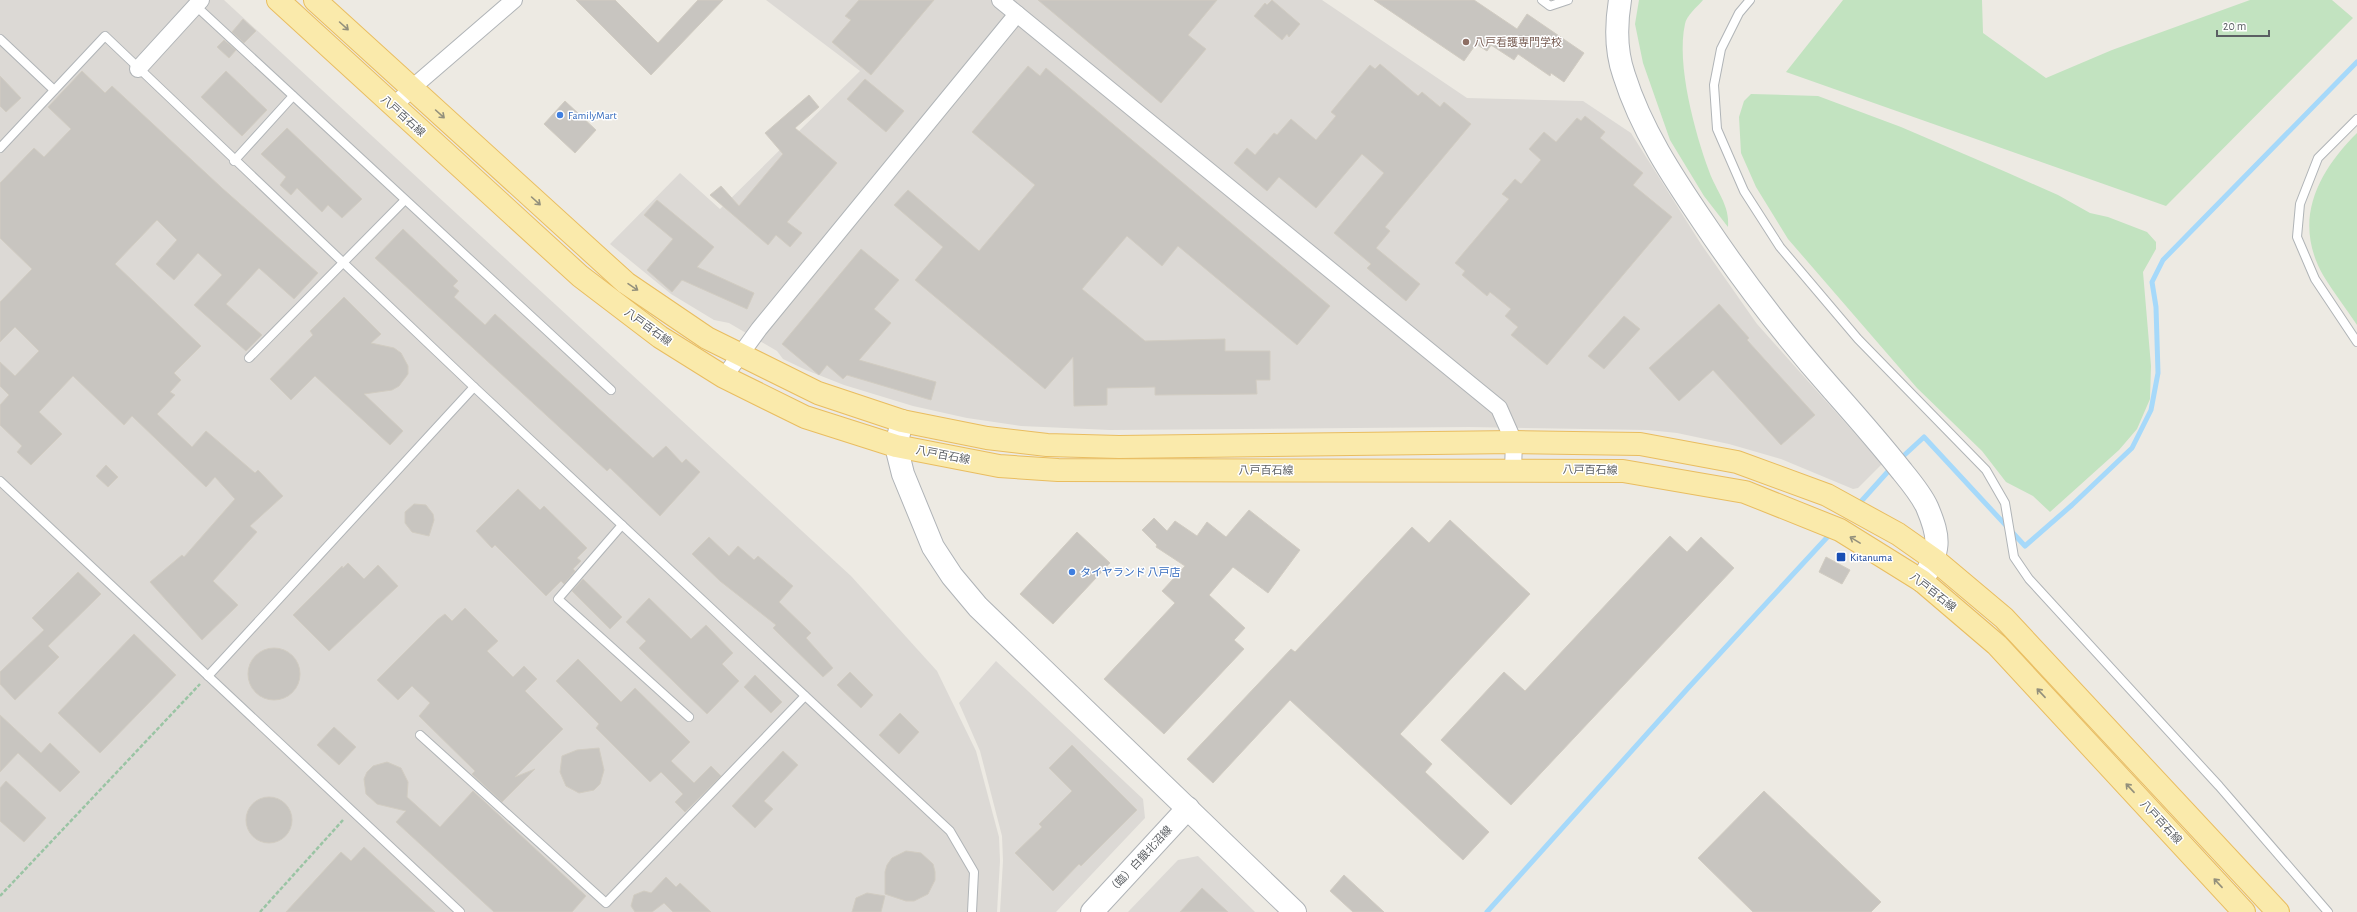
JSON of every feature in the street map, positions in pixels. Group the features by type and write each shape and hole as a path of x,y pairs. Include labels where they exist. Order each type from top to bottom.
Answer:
{"main road":[{"name":"八戸百石線","path":"278,0 393,107 580,276 660,337 724,377 805,416 896,446 999,466 1058,470 1513,469 1623,471 1745,492 1840,530 1922,580 1997,645 2244,912"},
{"path":"315,0 626,283 707,338 818,393 902,421 986,438 1047,445 1119,447 1514,442 1640,444 1737,462 1827,495 1898,534 1934,560 2004,618 2278,912"}],"street":[{"path":"393,107 412,88 514,0"},
{"path":"1000,0 1499,408 1514,442 1513,469"},
{"path":"1620,0 1616,23 1623,73 1648,136 1681,190 1745,283 1785,336 1884,448 1910,480 1926,506 1936,536 1934,560 1922,580"},
{"path":"138,69 199,3"},
{"path":"724,377 739,354 1017,14"},
{"path":"902,421 896,446 903,474 933,547 952,576 983,612 1188,808 1294,912"},
{"name":"（臨）白銀北沼線","path":"1092,912 1188,808"}],"lane":[{"path":"1542,0 1550,6 1568,0"},
{"path":"1750,0 1739,13 1721,49 1714,85 1717,129 1744,191 1780,247 1858,339 1986,470 2005,503 2014,557 2029,579 2219,786 2328,912"},
{"path":"199,3 293,96 611,390"},
{"path":"0,148 105,36 342,263 950,831 974,872 972,912"},
{"path":"0,39 54,90"},
{"path":"234,161 293,96"},
{"path":"2357,119 2318,158 2300,204 2297,237 2315,279 2357,342"},
{"path":"249,358 405,200"},
{"path":"208,676 474,387"},
{"path":"0,481 460,912"},
{"path":"622,526 558,598 689,717"},
{"path":"420,735 606,903 805,696"}],"path":[{"path":"0,896 208,676"},
{"path":"260,912 352,811"}],"shaded area":[{"path":"0,0 224,0 851,576 937,671 976,751 999,837 1000,861 997,912 0,912"},
{"path":"766,0 1322,0 1467,98 1583,101 1631,133 1701,244 1757,324 1882,464 1858,488 1853,489 1781,459 1729,444 1677,433 1648,430 1469,427 1110,430 1021,426 967,418 913,406 844,385 806,370 783,359 777,351 729,323 714,320 671,294 610,244 680,173 720,209 860,71"},
{"path":"996,661 1143,799 1145,818 1056,912 1000,912 1003,861 1002,836 980,751 959,703"},
{"path":"1198,856 1255,912 1128,912 1178,860"}],"green space":[{"path":"1639,0 1703,0 1690,14 1685,24 1683,58 1685,78 1688,98 1698,138 1709,171 1725,205 1728,227 1704,196 1670,140 1643,63 1635,24"},
{"path":"1843,0 1982,0 1983,33 2046,78 2112,50 2250,0 2332,0 2353,18 2166,206 1786,72"},
{"path":"1751,94 1818,96 1901,127 2006,172 2058,195 2090,213 2108,217 2147,232 2156,242 2156,249 2143,272 2151,366 2150,399 2137,429 2119,450 2050,512 2033,496 2006,482 1982,451 1917,388 1788,239 1756,187 1741,153 1739,117 1744,101"},
{"path":"2357,133 2357,325 2323,275 2314,255 2310,235 2310,216 2314,198 2321,181 2343,148"}],"building":[{"path":"576,0 615,0 658,43 698,0 723,0 651,75"},
{"path":"859,0 934,0 871,75 832,42 851,20 845,16"},
{"path":"1038,0 1217,0 1188,35 1206,49 1161,103"},
{"path":"1272,0 1300,24 1289,37 1287,34 1282,40 1254,16 1265,3 1267,5"},
{"name":"八戸看護専門学校","path":"1374,0 1474,0 1517,29 1527,14 1584,53 1564,82 1551,73 1550,76 1518,54 1514,60 1491,45 1487,51 1476,44 1464,61"},
{"path":"243,19 256,31 244,43 232,32"},
{"path":"224,40 236,50 229,58 217,47"},
{"path":"1380,64 1418,96 1422,92 1440,107 1444,102 1471,124 1385,227 1390,231 1376,248 1420,284 1406,301 1367,268 1371,264 1334,233 1384,173 1362,154 1316,208 1279,177 1267,191 1234,163 1247,148 1255,155 1274,133 1277,135 1291,119 1316,140 1336,116 1331,112 1370,65 1375,69"},
{"path":"1028,66 1040,76 1046,68 1330,306 1297,345 1178,246 1162,266 1127,236 1082,289 1145,341 1225,339 1225,351 1270,351 1270,380 1256,380 1257,394 1155,395 1155,387 1107,388 1107,405 1074,406 1073,357 1045,389 915,280 943,247 894,205 908,190 979,251 1035,185 972,132"},
{"path":"82,71 105,93 112,86 222,188 318,273 294,299 259,268 226,304 262,335 246,351 194,305 222,275 198,253 174,280 156,264 177,240 157,220 115,264 201,346 174,373 181,380 170,392 175,395 157,414 192,447 206,431 255,473 258,470 283,496 250,526 257,532 213,581 238,605 202,640 150,582 182,555 184,557 235,499 215,477 206,487 132,416 124,425 73,376 39,412 62,434 31,465 17,452 22,446 0,425 0,405 9,395 0,386 0,362 15,376 39,351 15,327 0,342 0,302 32,269 0,238 0,183 34,148 44,157 71,129 48,107"},
{"path":"226,71 267,110 242,136 201,97"},
{"path":"0,76 21,98 6,112 0,106"},
{"path":"865,79 904,111 886,132 847,99"},
{"path":"809,95 819,107 795,128 837,163 787,222 802,233 790,247 776,235 768,245 710,195 721,186 739,206 783,154 765,133"},
{"path":"565,101 596,130 575,153 544,124"},
{"path":"1585,116 1605,132 1600,138 1643,173 1633,185 1672,217 1547,365 1511,335 1518,327 1505,316 1511,309 1490,292 1487,296 1462,275 1465,271 1455,263 1509,199 1502,194 1515,179 1521,184 1541,160 1529,149 1544,132 1556,142 1577,118 1581,121"},
{"path":"287,128 362,199 342,218 328,205 322,212 297,188 291,195 280,185 286,177 261,154"},
{"path":"657,200 714,247 697,267 754,293 747,309 682,280 672,292 647,270 673,239 644,215"},
{"path":"403,229 458,281 453,286 459,291 454,297 485,325 495,314 653,458 666,446 682,463 686,459 700,472 660,516 610,468 607,471 375,258"},
{"path":"861,249 899,280 874,309 891,323 859,360 936,382 931,400 847,375 843,379 827,365 819,375 782,344"},
{"path":"344,297 381,334 371,343 394,348 401,353 408,366 408,374 399,386 392,390 364,394 403,431 390,445 315,376 291,400 270,379 313,335 310,331"},
{"path":"1719,304 1749,338 1747,340 1815,415 1781,445 1713,370 1679,401 1649,368"},
{"path":"1624,316 1640,329 1604,369 1588,356"},
{"path":"106,465 118,477 108,487 96,476"},
{"path":"518,489 540,510 544,506 587,548 577,558 581,561 573,569 575,571 564,584 561,581 546,596 495,545 492,548 476,531"},
{"path":"414,504 426,505 433,514 434,520 429,536 412,532 405,523 405,512"},
{"path":"1249,510 1300,550 1268,593 1233,567 1209,595 1245,628 1234,640 1244,649 1164,734 1104,679 1175,603 1162,591 1185,566 1156,547 1157,545 1142,530 1154,518 1167,531 1175,521 1197,536 1207,522 1226,537"},
{"path":"1450,520 1530,594 1400,734 1432,764 1425,772 1489,832 1463,860 1290,700 1213,783 1187,759 1291,649 1295,652 1412,527 1429,543"},
{"path":"1077,532 1110,563 1053,624 1020,594"},
{"path":"1670,536 1687,552 1701,537 1734,568 1511,805 1441,740 1504,672 1525,691"},
{"path":"709,537 729,556 738,546 754,560 758,556 793,586 779,602 811,633 806,638 833,668 823,677 773,628 776,625 720,581 692,554"},
{"path":"1826,557 1850,570 1842,584 1819,572"},
{"path":"348,563 364,579 378,565 398,586 329,651 293,615 342,566 343,568"},
{"path":"78,572 101,594 48,646 59,657 15,700 0,684 0,672 44,630 32,618"},
{"path":"583,579 622,617 610,629 572,591"},
{"path":"649,598 691,639 706,625 733,653 722,664 739,681 707,714 639,648 646,641 626,622"},
{"path":"465,608 498,641 487,651 513,677 524,666 537,679 525,691 563,729 515,777 535,769 502,802 472,774 475,771 419,716 430,703 412,686 398,700 377,680 437,620 445,614 452,621"},
{"path":"134,634 176,675 100,753 58,713"},
{"path":"269,648 279,648 289,652 296,659 300,669 300,679 296,689 289,696 279,700 269,700 259,696 252,689 248,679 248,669 252,659 259,652"},
{"path":"578,659 621,702 635,688 690,742 671,761 694,783 711,766 721,776 685,812 675,802 683,794 661,772 650,782 596,728 599,724 556,681"},
{"path":"850,672 873,695 861,708 837,685"},
{"path":"755,675 782,702 771,713 744,687"},
{"path":"900,713 919,732 899,754 879,735"},
{"path":"0,715 41,753 50,743 80,772 60,792 18,753 0,772"},
{"path":"334,727 356,747 339,765 317,745"},
{"path":"1072,745 1137,810 1081,866 1079,864 1053,891 1015,853 1042,827 1039,824 1072,791 1049,768"},
{"path":"599,748 604,770 600,784 594,790 579,793 566,786 560,772 562,756 577,750"},
{"path":"783,751 798,765 764,801 773,809 755,828 732,806"},
{"path":"387,762 401,768 408,782 407,797 440,827 473,791 586,896 572,912 494,912 396,822 406,811 377,804 366,794 364,779 367,772 373,766"},
{"path":"6,781 46,818 24,842 0,821 0,788"},
{"path":"1764,791 1881,902 1871,912 1753,912 1698,858"},
{"path":"269,797 282,801 288,807 292,820 288,833 282,839 269,843 256,839 250,833 246,820 250,807 256,801"},
{"path":"364,847 435,912 286,912 341,852 351,861"},
{"path":"906,851 921,853 933,864 935,872 935,880 928,894 914,901 906,901 885,894 885,872 887,865 892,858"},
{"path":"1344,875 1384,912 1353,912 1330,891"},
{"path":"666,877 676,887 680,883 711,912 673,912 664,903 652,912 635,912 631,906 634,895 644,891 651,893"},
{"path":"1202,888 1228,912 1180,912"},
{"path":"867,893 885,896 881,912 852,912 856,898"}],"waterway":[{"path":"1899,460 1924,437 2025,546 2072,505 2132,448 2151,410 2158,373 2156,307 2152,282 2163,260 2357,62"},
{"path":"1857,506 1892,467"},
{"path":"1487,912 1689,687 1832,532"}],"place":[{"name":"八戸看護専門学校","path":"1466,42"},
{"name":"FamilyMart","path":"560,115"},
{"name":"Kitanuma","path":"1841,557"},
{"name":"タイヤランド 八戸店","path":"1072,572"}]}
